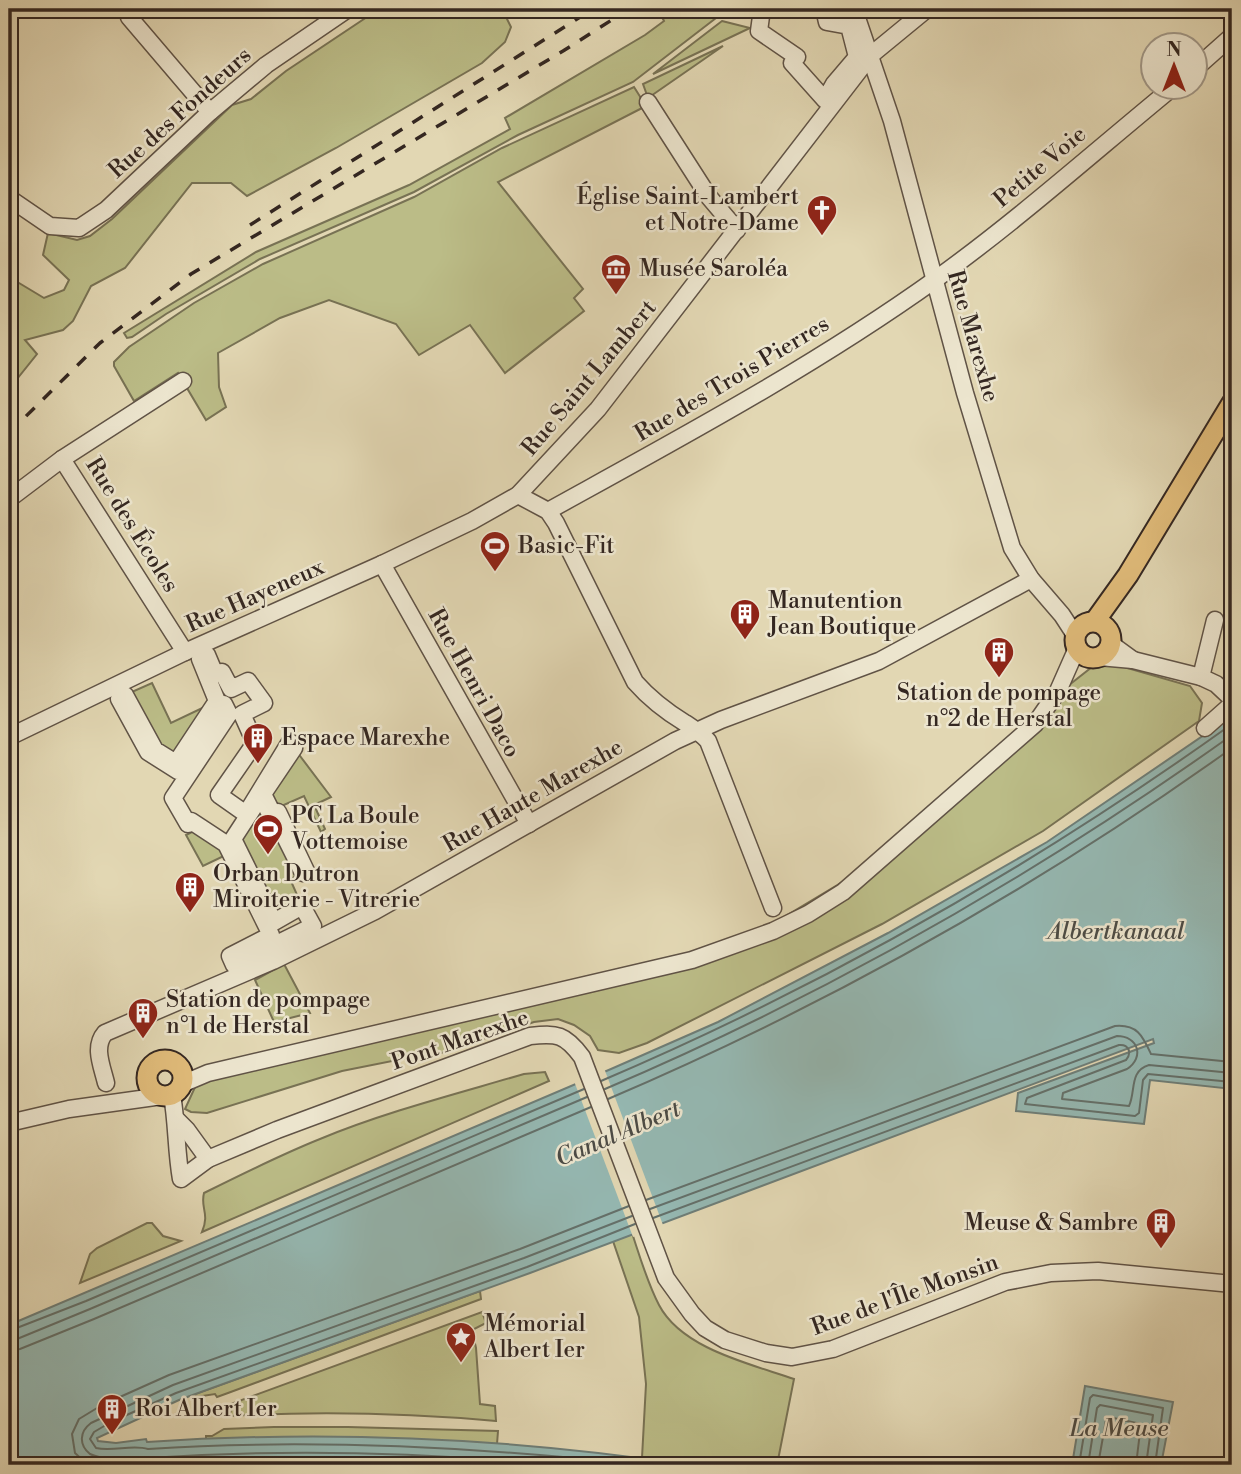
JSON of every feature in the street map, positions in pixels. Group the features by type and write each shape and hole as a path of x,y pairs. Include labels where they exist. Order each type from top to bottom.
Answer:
{"main road":[{"path":"1083,632 1101,623 1110,630 1105,650 1086,656 1083,632 1128,575 1232,403"}],"street":[{"path":"127,9 129,17 210,112"},
{"name":"Rue des Fondeurs","path":"9,198 50,226 79,228 106,210 210,112 266,65 348,9"},
{"path":"762,9 759,31 797,57 792,64 825,100 857,57 849,26 827,22 824,9"},
{"name":"Rue Marexhe","path":"854,9 871,55 965,393 1012,548 1031,579 1062,615 1083,632"},
{"name":"Rue Saint Lambert","path":"518,495 598,409 871,55 927,9"},
{"path":"1210,55 1232,36"},
{"path":"648,102 709,197 737,230"},
{"name":"Petite Voie","path":"935,280 983,244 1155,102"},
{"name":"Rue des Trois Pierres","path":"548,511 767,390 935,280"},
{"path":"9,499 62,458 183,381"},
{"name":"Rue des Écoles","path":"62,458 185,652"},
{"path":"518,495 548,511 635,682 645,693 687,725 698,730 708,741 773,908"},
{"name":"Rue Hayeneux","path":"9,737 185,652 382,564 472,521 518,495"},
{"name":"Rue Henri Daco","path":"382,564 528,824"},
{"name":"Rue Haute Marexhe","path":"106,1083 99,1051 99,1040 105,1033 273,961 363,917 698,730 792,692 880,662 1031,579"},
{"path":"1201,677 1215,620"},
{"path":"9,1123 69,1109 172,1092 208,1073 692,960 773,931 808,914 843,891 1035,724 1058,691 1083,632"},
{"path":"1105,650 1120,661 1133,660 1201,677 1216,684 1232,701 1205,729"},
{"path":"207,655 215,674 222,671 231,689 248,681 264,703 242,714 256,743 219,795 246,814 290,742 294,748 263,794 273,814 278,812 306,872 303,873 275,817 272,818 261,796 233,839 274,922 302,906 313,926 233,965 230,956 271,935 226,844 191,821 188,824 173,798 229,715 224,704 178,771 148,752 118,699 125,695 155,750 176,763 218,701 200,659 207,655"},
{"name":"Pont Marexhe","path":"176,1119 181,1179 208,1159 277,1130 530,1036 561,1036 573,1045 584,1061 650,1236"},
{"path":"172,1092 176,1119 208,1159"},
{"name":"Rue de l'Île Monsin","path":"650,1236 666,1278 705,1328 725,1340 766,1353 792,1357 833,1349 1005,1282 1051,1273 1110,1272 1232,1284"}],"green space":[{"path":"379,9 502,9 511,27 505,42 482,63 247,196 231,183 192,183 125,268 91,286 73,321 63,330 25,340 37,354 9,389 9,296 19,283 44,298 64,290 69,280 43,255 48,233 77,240 90,236 112,219 232,105 251,99 286,71"},
{"path":"670,9 711,9 716,18 633,82 518,135 414,192 260,259 132,337 127,338 124,333 256,252 409,185 510,129 505,118 645,35 664,21 661,15"},
{"path":"722,21 750,28 653,74"},
{"path":"723,46 648,98 643,84"},
{"path":"634,87 646,106 498,182 583,289 574,298 584,311 505,373 470,325 419,355 396,324 329,300 280,318 218,353 219,387 226,407 206,420 178,373 134,401 114,362 129,347 194,303 263,264 414,197 502,148"},
{"path":"1117,665 1190,686 1202,703 1199,721 1043,831 882,924 647,1043 619,1053 598,1050 590,1036 574,1025 558,1019 534,1022 417,1061 412,1057 342,1071 207,1113 185,1109 196,1085 273,1053 688,956 774,923 844,881 985,760 1045,704 1092,667"},
{"path":"152,683 171,723 217,701 176,763 155,750 125,695"},
{"path":"294,748 331,797 314,805 325,829 321,832 304,796 277,808 263,794"},
{"name":"PC La Boule Vottemoise","path":"261,796 303,873 290,879 302,906 274,922 233,839"},
{"path":"188,824 230,853 203,866 186,835 192,832"},
{"path":"284,964 310,1013 274,1022 255,980"},
{"path":"545,1072 549,1081 202,1232 205,1220 204,1193 276,1158 345,1129 395,1112 524,1074"},
{"path":"147,1223 152,1223 163,1236 181,1241 80,1283 90,1254"},
{"path":"632,1233 659,1305 684,1333 700,1344 738,1361 794,1379 777,1465 689,1465 642,1458 646,1384 639,1317 613,1241"},
{"path":"480,1291 481,1299 217,1397 215,1394 196,1397 195,1394"},
{"path":"482,1312 486,1323 472,1330 480,1404 495,1406 496,1421 362,1414 229,1416 231,1410 228,1405"},
{"path":"274,1427 498,1431 497,1444 351,1438 206,1439 206,1436 212,1436 224,1429"}],"water":[{"name":"Albertkanaal","path":"1232,716 1232,1089 1150,1080 1144,1124 1016,1111 1018,1093 1154,1043 1153,1039 530,1273 179,1400 97,1438 98,1441 116,1443 146,1439 147,1442 282,1437 418,1439 554,1448 689,1465 9,1465 9,1325 718,1022 888,933 1047,842"},
{"name":"La Meuse","path":"1085,1386 1173,1402 1161,1465 1072,1465"}],"pier":[{"path":"604,1068 663,1225 633,1237 574,1081"}],"railway":[{"path":"250,225 593,9"},
{"path":"9,433 100,343 191,274 629,9"}],"place":[{"name":"Église Saint-Lambert et Notre-Dame","path":"822,237"},
{"name":"Musée Saroléa","path":"616,296"},
{"name":"Basic-Fit","path":"495,573"},
{"name":"Manutention Jean Boutique","path":"745,641"},
{"name":"Station de pompage n°2 de Herstal","path":"999,679"},
{"name":"Espace Marexhe","path":"258,765"},
{"name":"PC La Boule Vottemoise","path":"268,856"},
{"name":"Orban Dutron Miroiterie - Vitrerie","path":"190,914"},
{"name":"Station de pompage n°1 de Herstal","path":"143,1040"},
{"name":"Meuse & Sambre","path":"1161,1250"},
{"name":"Mémorial Albert Ier","path":"461,1364"},
{"name":"Roi Albert Ier","path":"112,1436"}],"water label":[{"name":"Canal Albert","path":"618,1134"}]}
